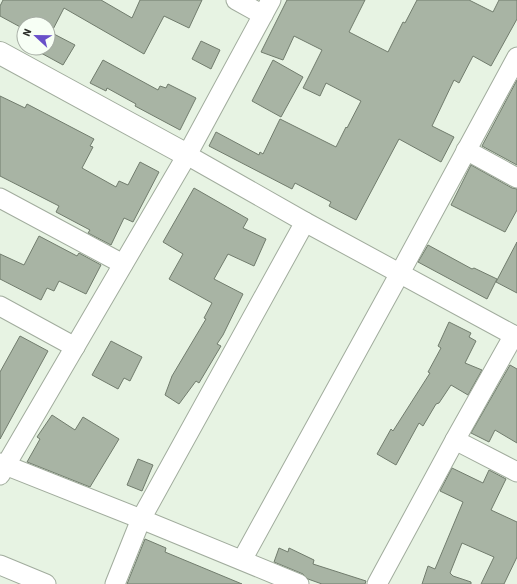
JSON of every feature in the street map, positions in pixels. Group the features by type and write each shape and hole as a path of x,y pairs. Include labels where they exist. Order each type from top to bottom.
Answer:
{"street":[{"path":"236,0 267,7 187,155 75,348 2,468 141,519 299,584"},
{"path":"0,54 187,155 305,222 515,336 455,440 377,584"},
{"path":"242,560 517,57"},
{"path":"466,150 517,178"},
{"path":"0,198 123,264"},
{"path":"115,584 141,519 305,222"},
{"path":"0,306 75,348"},
{"path":"455,440 517,472"},
{"path":"0,565 46,584"}],"building":[{"path":"3,0 101,0 132,18 140,0 202,0 189,28 164,16 144,54 64,8 56,24 56,16 16,16 16,25 0,16 0,6"},
{"path":"287,0 365,0 349,32 388,52 403,22 405,23 417,0 469,0 493,12 499,0 517,0 517,19 491,66 473,56 459,83 454,80 432,126 454,137 441,162 399,139 356,220 329,206 331,202 295,183 292,189 209,146 216,132 259,155 260,152 263,154 280,119 336,147 346,127 347,128 361,101 326,83 320,96 303,88 322,50 294,36 283,60 261,52"},
{"path":"56,35 75,45 63,65 46,56 56,56"},
{"path":"201,41 220,50 211,69 192,59"},
{"path":"103,60 158,90 160,86 166,88 168,84 196,98 180,130 135,106 136,104 107,88 106,91 90,83"},
{"path":"273,60 303,77 281,117 252,101"},
{"path":"517,80 517,165 482,146"},
{"path":"0,96 25,108 27,104 94,139 90,146 93,147 82,168 116,187 119,181 128,185 140,162 159,172 133,222 124,218 111,245 88,233 90,230 56,212 59,206 0,176"},
{"path":"471,165 512,188 517,189 517,210 505,232 451,205"},
{"path":"194,188 248,219 243,228 266,239 254,266 228,254 214,279 243,294 217,344 221,346 199,383 196,381 179,404 165,395 172,376 206,319 204,318 212,303 169,279 183,254 163,242"},
{"path":"39,236 77,256 79,253 101,265 86,294 59,281 54,291 47,288 41,300 0,279 0,254 24,265"},
{"path":"517,242 517,293 496,282"},
{"path":"428,245 472,269 474,268 497,279 487,299 418,262"},
{"path":"449,322 471,333 469,337 476,341 465,363 482,370 468,395 451,385 439,403 436,404 423,426 419,423 396,465 377,454 391,429 393,431 430,373 428,372 441,348 438,346"},
{"path":"20,336 48,351 0,439 0,372"},
{"path":"111,341 142,357 130,381 124,378 118,389 92,375"},
{"path":"510,365 517,369 517,443 495,430 489,442 471,433"},
{"path":"52,415 75,430 83,417 119,439 90,487 27,462 40,439 37,437"},
{"path":"138,459 153,465 142,491 127,485"},
{"path":"452,468 483,483 489,470 506,479 491,510 517,522 517,557 504,584 481,584 494,557 462,543 450,573 453,576 471,582 471,584 422,584 428,566 435,569 463,502 440,491"},
{"path":"145,539 166,548 165,552 242,584 127,584"},
{"path":"279,548 288,552 289,548 314,560 313,564 366,581 365,584 322,584 308,579 303,574 274,562"}]}
